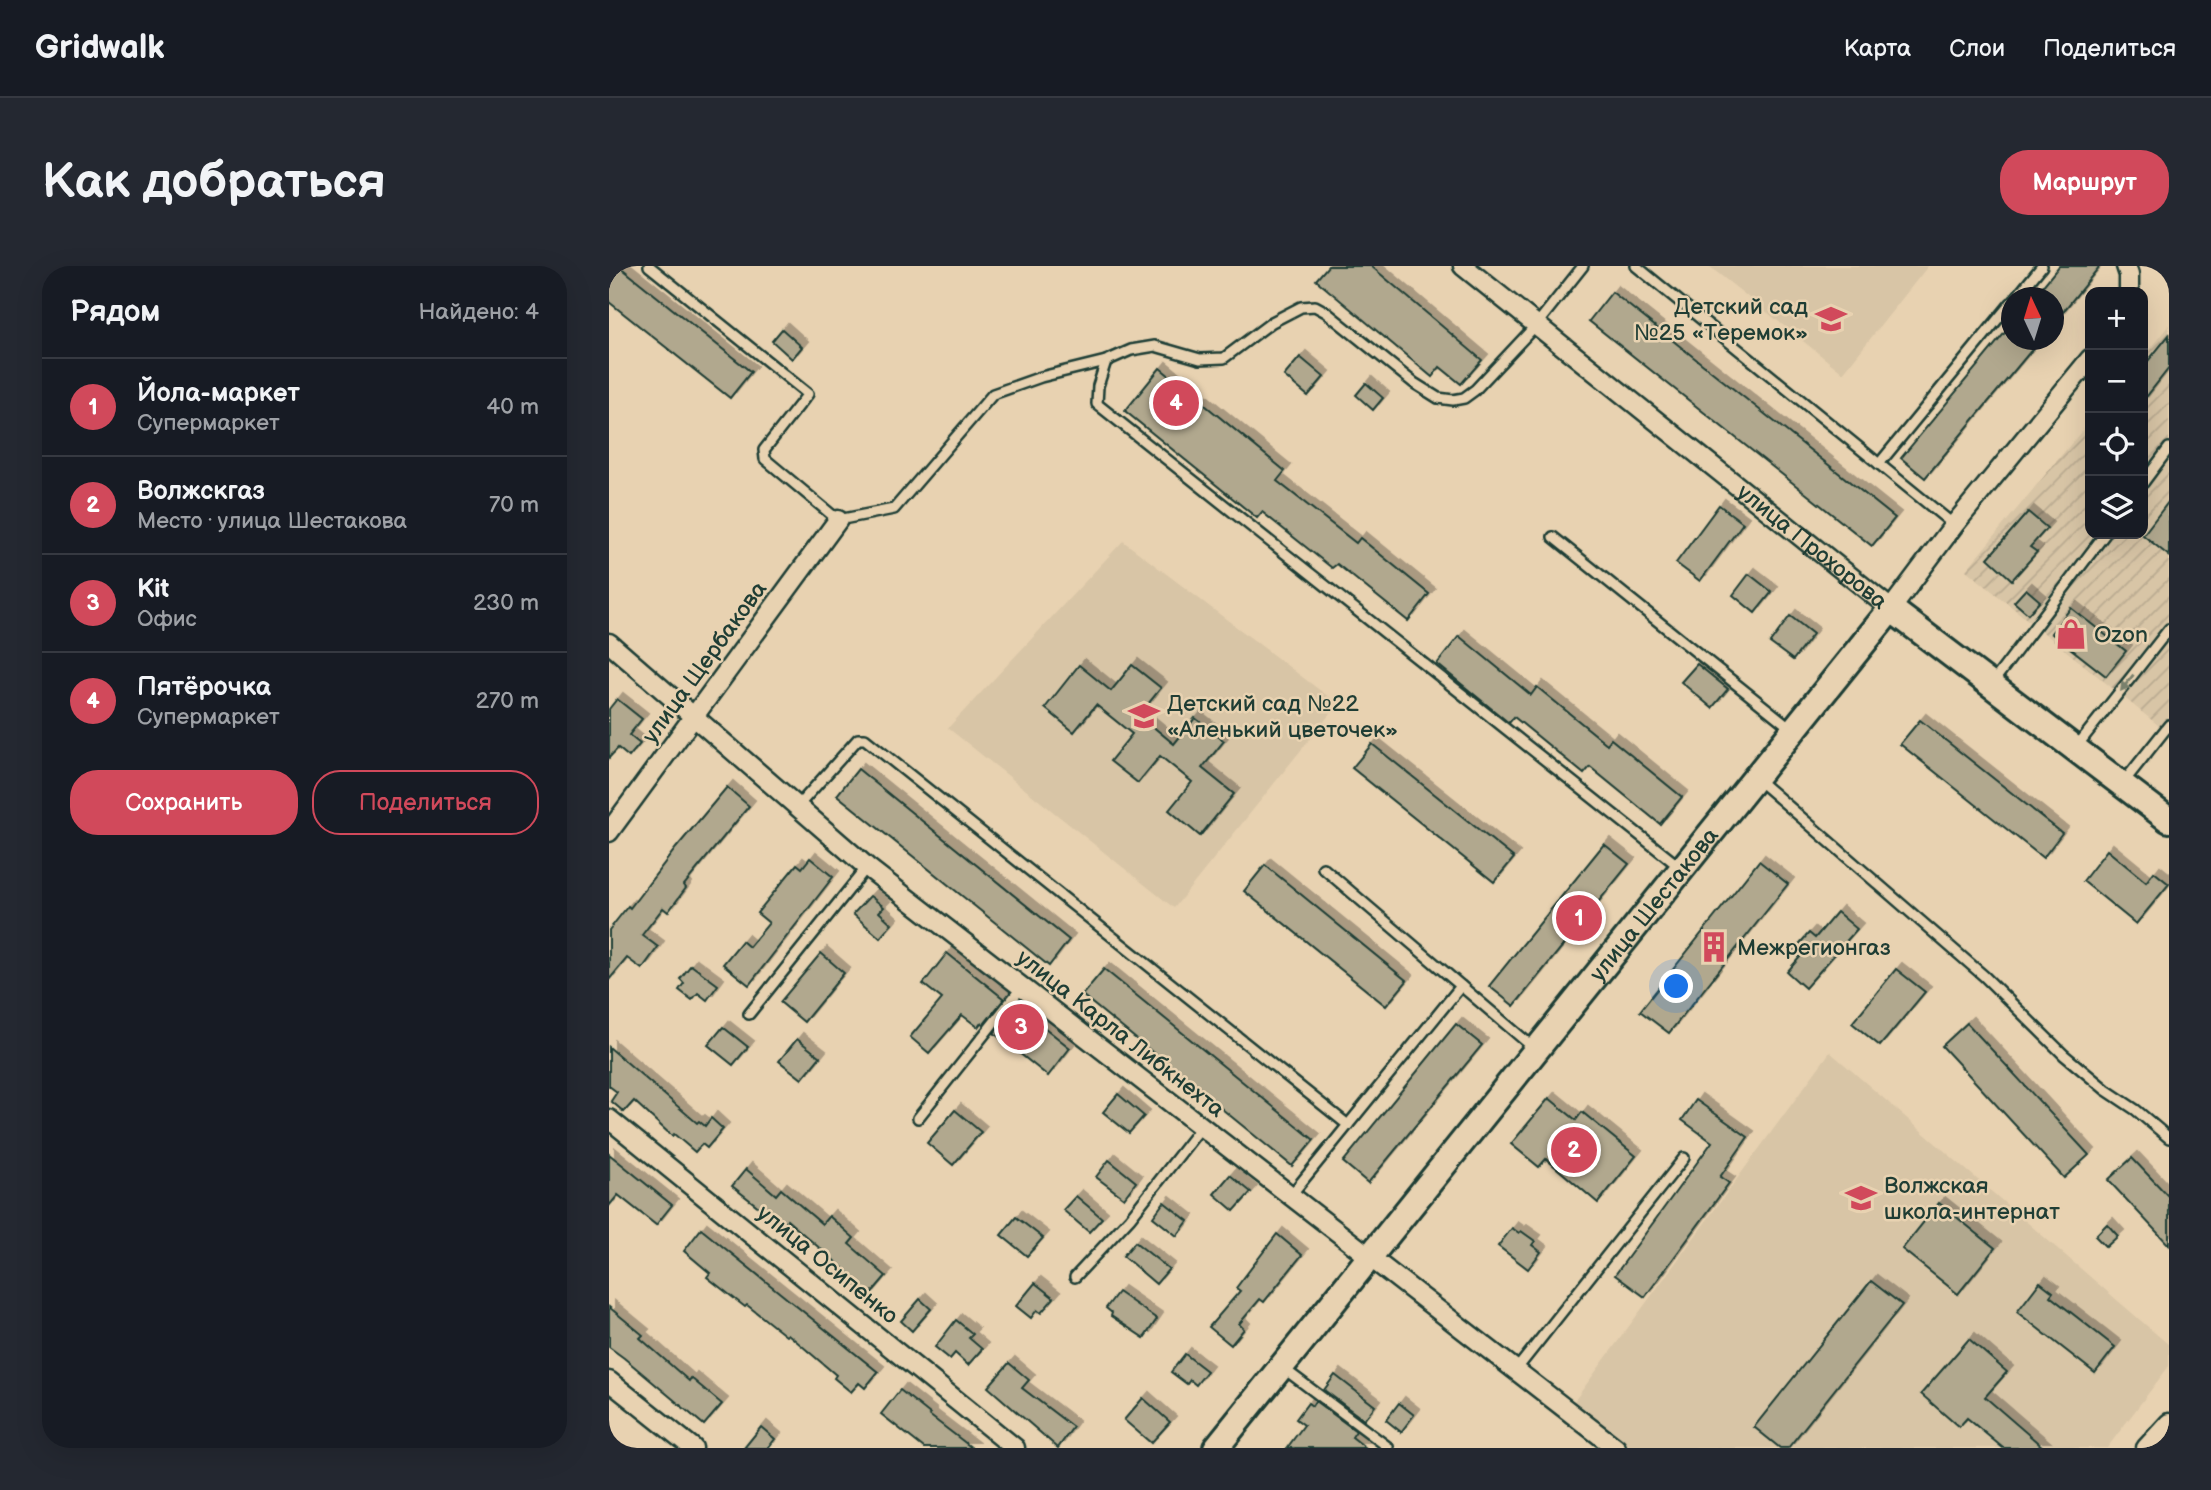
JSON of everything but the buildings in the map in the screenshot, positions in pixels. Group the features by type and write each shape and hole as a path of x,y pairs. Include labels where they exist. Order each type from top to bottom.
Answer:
{"main road":[{"name":"улица Прохорова","path":"1891,609 2169,820"},
{"name":"улица Шестакова","path":"1216,1448 1891,609"}],"street":[{"name":"улица Прохорова","path":"1463,266 1891,609"},
{"path":"2126,266 2129,287"},
{"name":"улица Шестакова","path":"1891,609 1954,525 2085,365"},
{"name":"улица Щербакова","path":"609,832 838,520"},
{"name":"улица Карла Либкнехта","path":"609,643 867,867 1616,1448"},
{"name":"улица Осипенко","path":"609,1119 1016,1448"},
{"path":"609,1381 693,1448"},
{"path":"2146,1448 2169,1423"}],"lane":[{"path":"649,266 808,394 764,450 765,458 838,520 894,509 993,394 1041,377 1106,361 1131,350 1155,346 1201,359 1224,358 1272,322 1301,307 1315,306 1326,312 1414,383 1438,398 1464,398 1475,390 1537,324 1583,266"},
{"path":"1636,266 1954,525"},
{"path":"2025,287 2042,266"},
{"path":"1879,464 2001,315"},
{"path":"1106,361 1098,386 1097,404 1682,869"},
{"path":"2148,476 2169,448"},
{"path":"1553,537 1793,731"},
{"path":"1992,684 2101,539"},
{"path":"2075,748 2169,629"},
{"path":"2122,785 2169,725"},
{"path":"797,807 858,739 865,739 1348,1125"},
{"path":"1756,778 1984,976 2064,1055 2169,1138"},
{"path":"748,1014 867,867"},
{"path":"1323,869 1536,1050"},
{"path":"1291,1195 1461,986"},
{"path":"918,1118 1022,987"},
{"path":"1075,1278 1130,1218 1202,1126"},
{"path":"1516,1370 1684,1158"},
{"path":"1281,1367 1388,1447"}],"shaded area":[{"name":"Детский сад №25 «Теремок»","path":"1709,266 1928,266 1843,373"},
{"path":"2169,325 2169,734 1966,570 2085,427 2085,539 2148,539 2148,351"},
{"name":"Детский сад №22 «Аленький цветочек»","path":"1123,541 1338,704 1174,908 948,728"},
{"name":"Волжская школа-интернат","path":"1830,1052 2169,1345 2169,1366 2107,1448 1630,1448 1572,1404"}],"place":[{"name":"Детский сад №25 «Теремок»","path":"1831,319"},
{"name":"Пятёрочка","path":"1176,403"},
{"name":"Ozon","path":"2071,634"},
{"name":"Детский сад №22 «Аленький цветочек»","path":"1144,716"},
{"name":"Йола-маркет","path":"1579,918"},
{"name":"Межрегионгаз","path":"1714,947"},
{"name":"Kit","path":"1021,1027"},
{"name":"Волжскгаз","path":"1574,1150"},
{"name":"Волжская школа-интернат","path":"1861,1198"}]}
